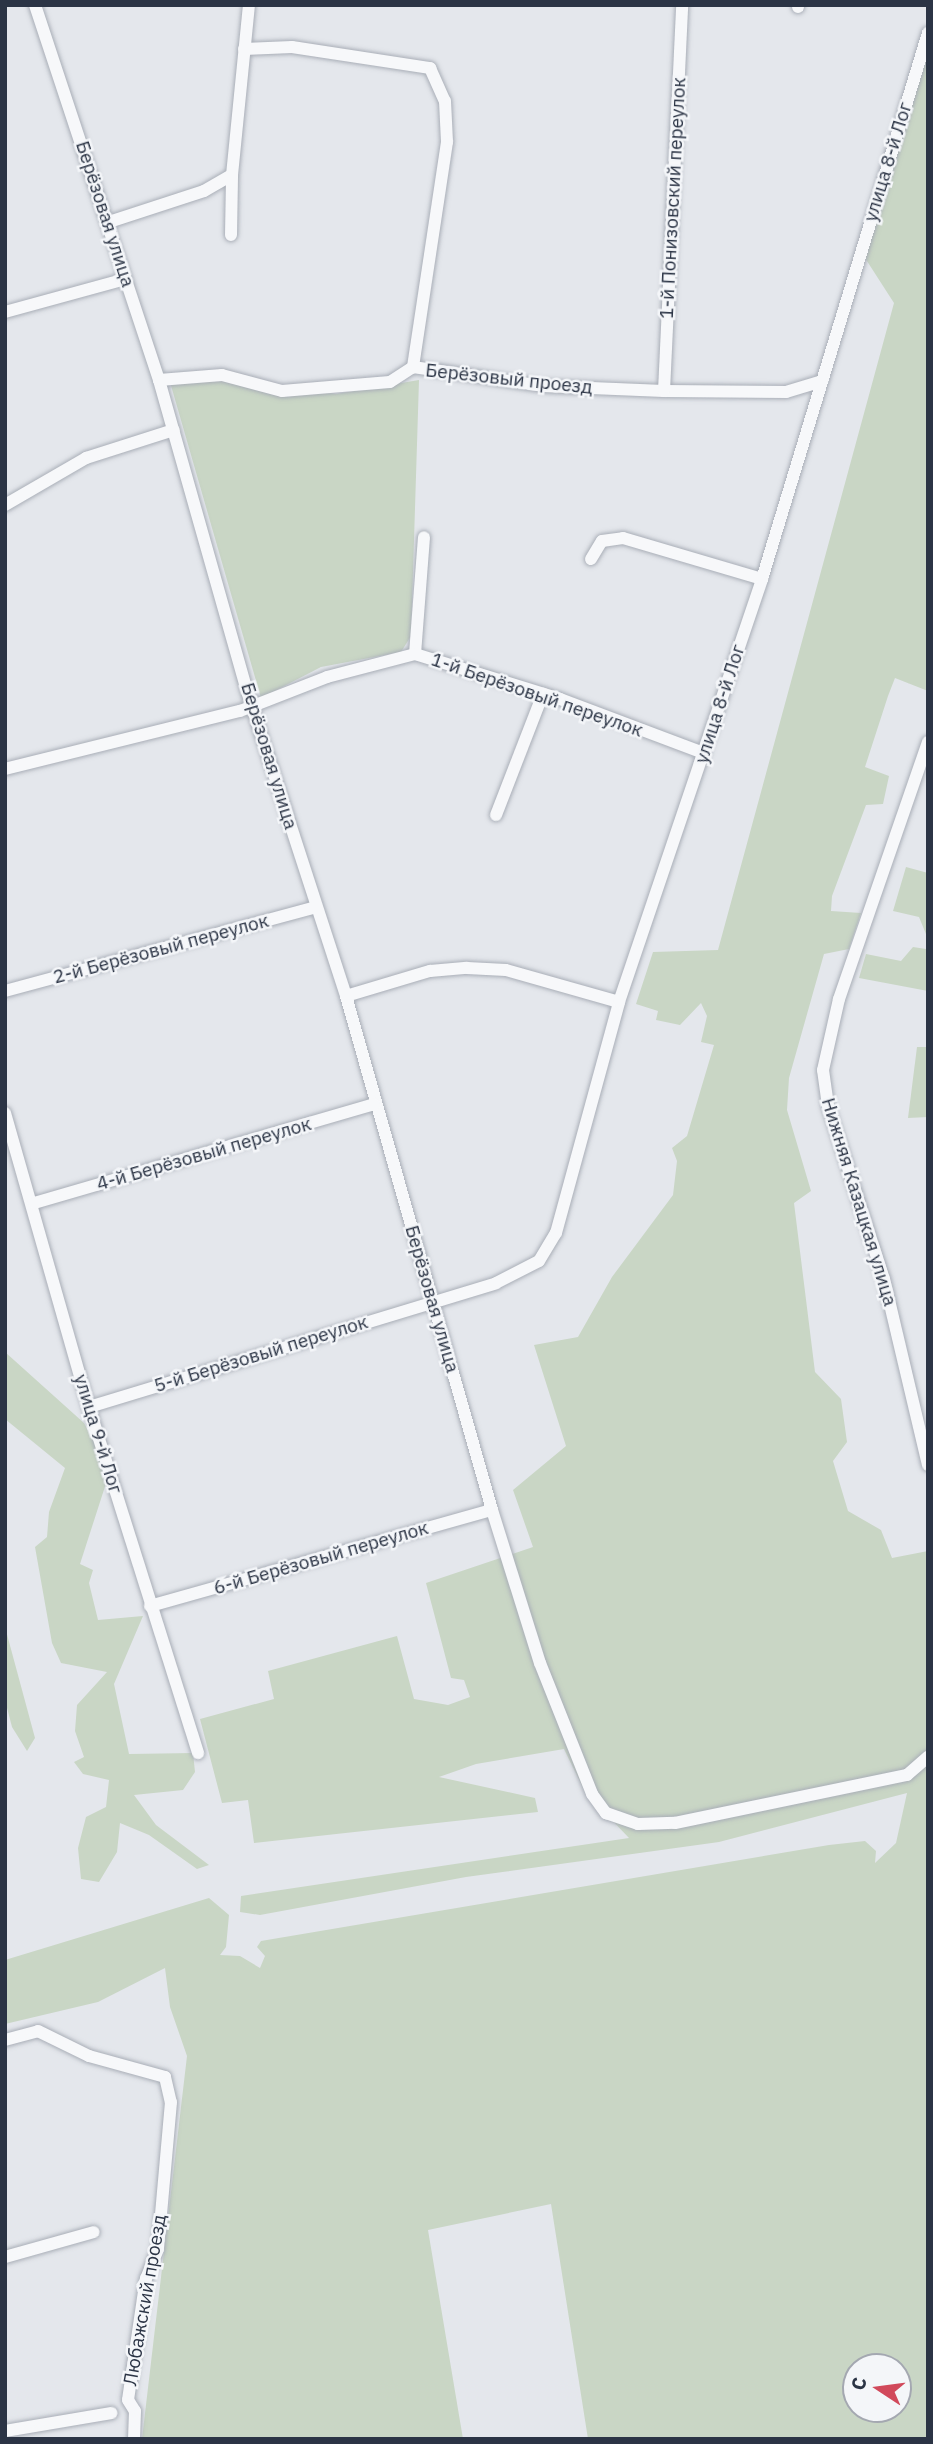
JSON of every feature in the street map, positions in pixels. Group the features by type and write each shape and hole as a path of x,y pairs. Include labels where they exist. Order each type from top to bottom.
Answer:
{"street":[{"name":"Берёзовая улица","path":"35,5 109,222 159,380 252,706 346,996 374,1104 492,1510 540,1663 592,1794 606,1813 638,1824 675,1823 908,1776 928,1757"},
{"path":"231,235 232,175 248,5"},
{"name":"1-й Понизовский переулок","path":"664,391 682,5"},
{"name":"улица 8-й Лог","path":"434,1303 526,1271 556,1233 619,1002 762,579 928,33"},
{"path":"244,49 292,47 430,68 445,101 447,142 414,368"},
{"path":"109,222 204,191 232,175"},
{"path":"5,312 126,279"},
{"name":"Берёзовый проезд","path":"159,380 222,375 282,391 390,382 414,368 543,386 664,391 786,392 822,381"},
{"path":"5,505 86,458 174,430"},
{"path":"415,654 425,537"},
{"path":"591,559 603,541 623,538 762,579"},
{"name":"1-й Берёзовый переулок","path":"5,769 252,706 327,677 415,654 543,694 704,752"},
{"path":"496,815 543,694"},
{"name":"Нижняя Казацкая улица","path":"928,742 839,999 823,1070 828,1107 884,1279 928,1465"},
{"name":"2-й Берёзовый переулок","path":"5,991 316,907"},
{"path":"346,996 430,971 467,968 506,970 619,1002"},
{"name":"4-й Берёзовый переулок","path":"34,1203 374,1104"},
{"name":"улица 9-й Лог","path":"5,1112 34,1203 89,1407 198,1753"},
{"name":"5-й Берёзовый переулок","path":"89,1407 434,1303"},
{"name":"6-й Берёзовый переулок","path":"150,1606 492,1510"},
{"name":"Любажский проезд","path":"5,2040 38,2031 89,2056 165,2077 171,2102 158,2249 146,2278 128,2400 135,2411 134,2439"},
{"path":"5,2257 94,2232"},
{"path":"5,2431 111,2413"}],"green space":[{"path":"928,54 928,691 895,678 888,696 865,767 889,776 883,804 866,805 832,896 831,911 861,913 849,949 824,954 789,1078 787,1110 811,1191 794,1203 815,1372 841,1399 847,1442 833,1461 848,1511 881,1530 892,1558 928,1551 928,2439 588,2439 551,2204 428,2230 463,2439 142,2439 187,2056 170,2007 165,1968 98,2002 5,2024 5,1960 209,1898 229,1915 226,1947 220,1955 240,1956 260,1968 265,1956 257,1947 261,1941 829,1845 865,1841 876,1851 875,1863 896,1843 907,1793 719,1842 466,1877 260,1915 240,1912 241,1896 629,1838 585,1792 564,1749 476,1764 439,1777 535,1798 538,1812 254,1843 248,1800 222,1803 200,1719 274,1699 268,1671 397,1636 414,1699 448,1705 470,1697 464,1680 451,1678 426,1583 533,1547 513,1490 566,1446 534,1345 578,1337 612,1277 673,1195 677,1161 672,1148 687,1136 714,1045 701,1042 707,1016 701,1003 680,1025 656,1020 658,1011 636,1004 653,952 718,950 894,303 865,258"},
{"path":"419,380 411,636 401,652 321,667 261,698 170,382 227,381 336,394"},
{"path":"906,867 928,873 928,939 919,917 893,911"},
{"path":"928,944 928,991 859,978 866,954 901,961 913,947 926,949"},
{"path":"917,1047 928,1047 928,1117 908,1118"},
{"path":"5,1352 84,1423 110,1471 80,1564 93,1570 89,1583 98,1620 143,1616 114,1684 129,1754 193,1753 195,1772 183,1790 134,1795 156,1825 209,1865 197,1869 149,1835 120,1823 117,1852 99,1882 81,1879 78,1848 86,1817 106,1807 109,1780 83,1774 74,1762 84,1757 75,1731 77,1705 107,1672 61,1663 52,1643 35,1547 47,1537 49,1512 65,1468 5,1419"},
{"path":"5,1627 35,1738 27,1751 12,1727 5,1700"}]}
